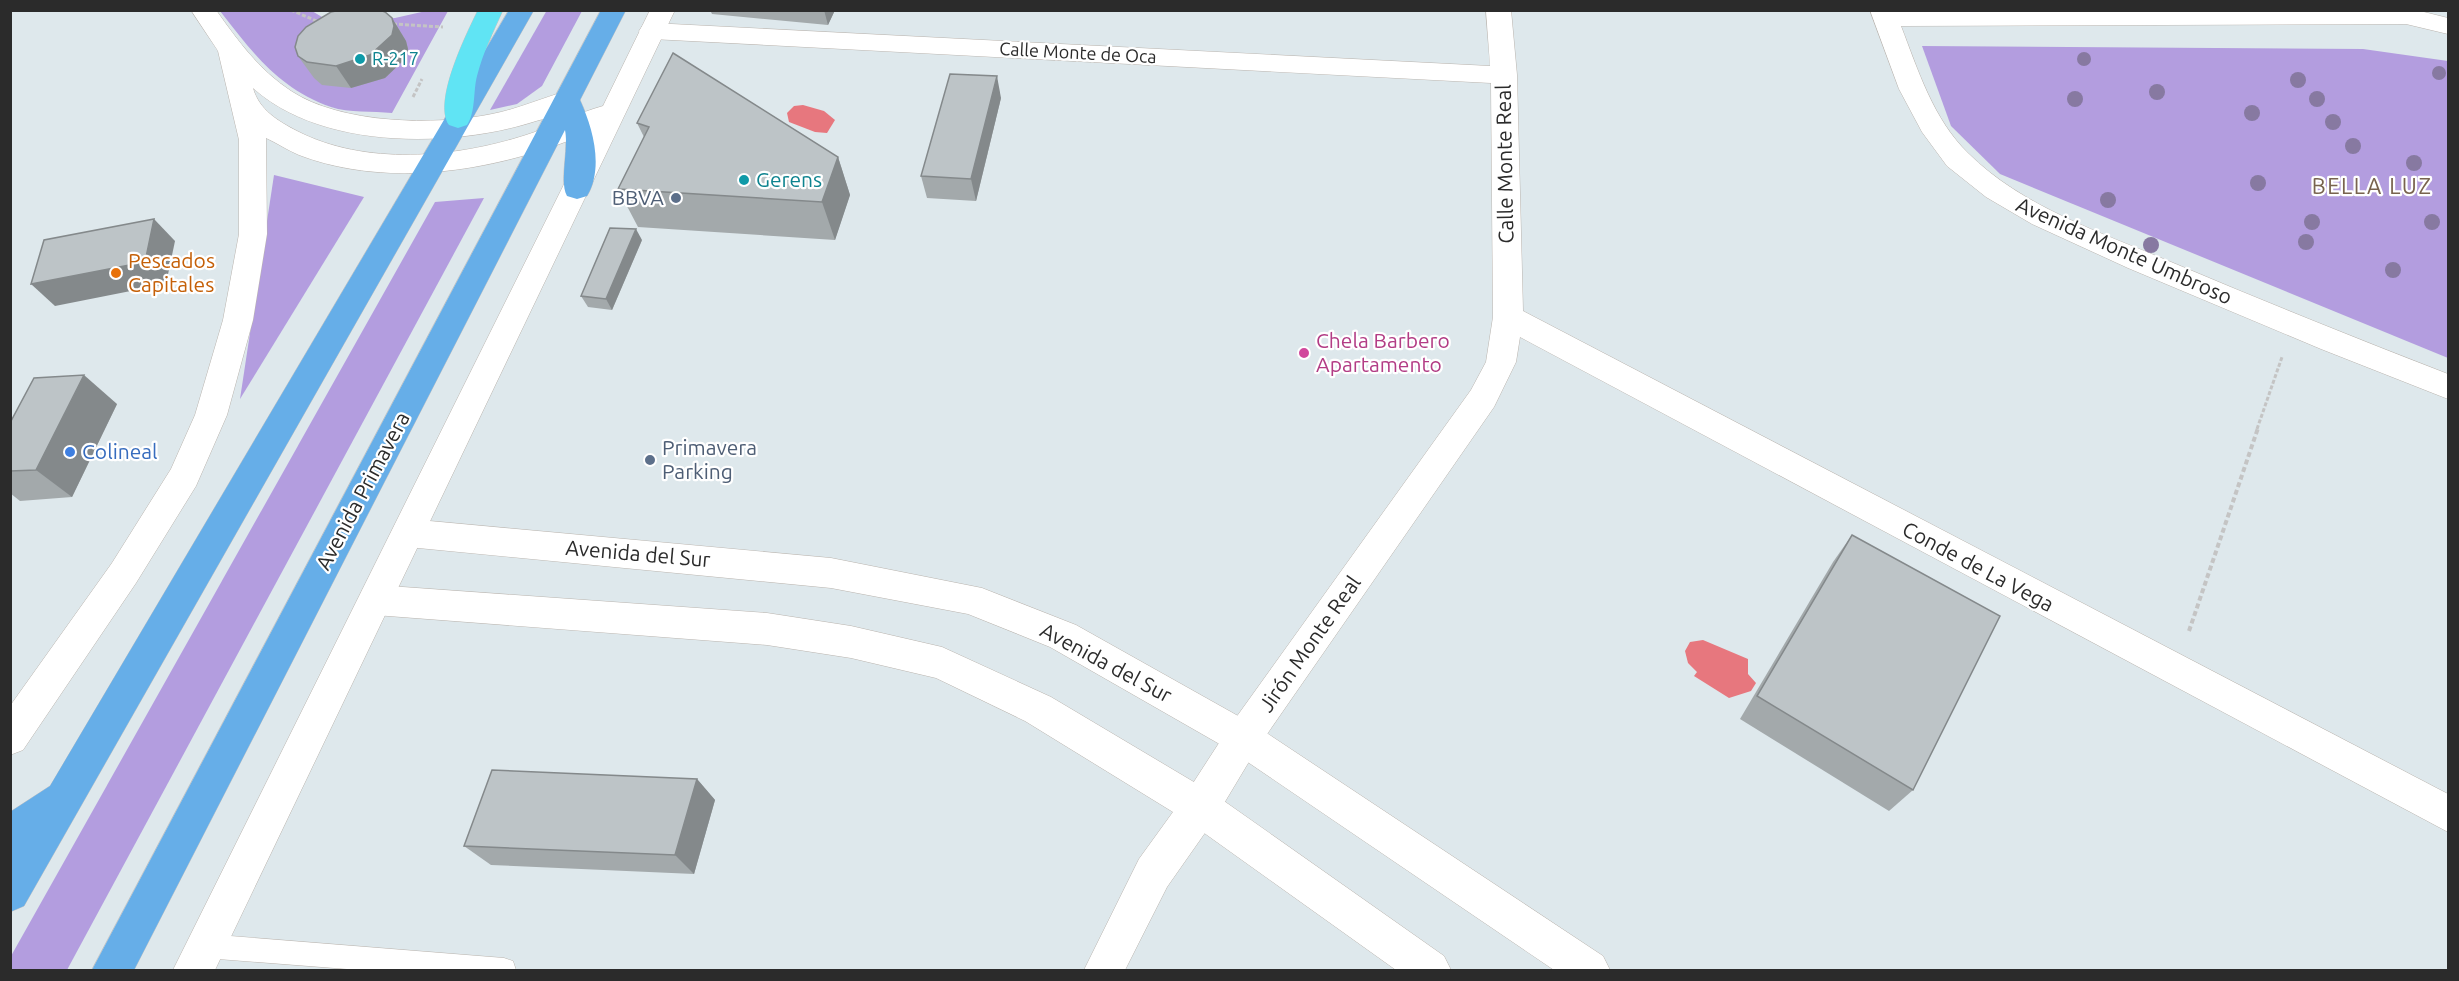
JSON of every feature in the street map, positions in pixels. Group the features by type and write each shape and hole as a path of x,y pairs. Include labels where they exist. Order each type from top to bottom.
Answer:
{"highway":[{"path":"455,125 459,93 468,59 490,10"}],"main road":[{"path":"10,892 522,10"},
{"name":"Avenida Primavera","path":"112,970 614,10"},
{"path":"567,100 579,127 582,151 577,189"},
{"path":"10,836 67,794"}],"street":[{"path":"203,10 231,50 261,81 292,103 340,120 397,129 455,125 491,126 531,116 567,100"},
{"name":"Calle Monte Real","path":"1498,10 1504,75 1508,317"},
{"name":"Avenida Monte Umbroso","path":"2448,26 2406,16 1884,14 1929,125 1958,160 2006,197 2063,227 2292,327 2448,387"},
{"path":"200,958 658,21"},
{"name":"Calle Monte de Oca","path":"658,21 1504,75"},
{"path":"10,738 124,573 178,485 212,415 238,320 253,234 254,140 231,50"},
{"path":"244,104 271,129 308,148 341,157 377,162 433,162 507,150 547,139 614,110"},
{"name":"Conde de La Vega","path":"1508,317 2448,814"},
{"name":"Jirón Monte Real","path":"1104,970 1153,873 1200,807 1243,738 1483,398 1501,362 1508,317"},
{"name":"Avenida del Sur","path":"408,533 831,573 970,599 1063,636 1243,738 1589,970"},
{"path":"375,600 767,629 851,642 942,663 1038,709 1200,807 1430,970"}],"lane":[{"path":"200,958 504,970"}],"path":[{"path":"291,10 330,26"},
{"path":"382,23 449,28"},
{"path":"2175,671 2292,327"}],"shaded area":[{"path":"547,10 582,11 542,86 517,104 490,110"},
{"path":"220,11 312,11 327,20 395,18 426,11 448,11 392,113 338,109 296,90 268,68"},
{"path":"1922,46 2363,49 2448,61 2448,358 2000,174 1951,126"},
{"path":"803,105 824,111 835,120 827,133 815,132 789,122 787,113 794,106"},
{"path":"274,175 364,197 240,399"},
{"path":"484,198 67,970 11,970 11,956 435,202"},
{"path":"1703,640 1748,659 1748,674 1756,683 1751,691 1729,698 1694,676 1697,672 1688,663 1685,651 1690,642"}],"building":[{"path":"341,10 385,12 392,18 394,26 392,35 370,55 336,66 307,62 298,56 295,47 298,36 306,27 331,12"},
{"path":"673,53 838,157 822,202 618,189 649,127 637,123"},
{"path":"950,74 997,76 971,179 921,176"},
{"path":"154,219 145,262 31,284 44,240"},
{"path":"610,228 636,229 606,299 581,296"},
{"path":"84,375 36,470 10,471 10,423 34,378"},
{"path":"1852,535 2000,616 1913,790 1757,696"},
{"path":"492,770 697,779 675,855 464,846"}],"place":[{"name":"R-217","path":"360,59"},
{"name":"Gerens","path":"744,180"},
{"name":"BBVA","path":"676,198"},
{"name":"Pescados Capitales","path":"116,273"},
{"name":"Chela Barbero Apartamento","path":"1304,353"},
{"name":"Colineal","path":"70,452"},
{"name":"Primavera Parking","path":"650,460"}],"district":[{"name":"BELLA LUZ","path":"2372,186"}]}
